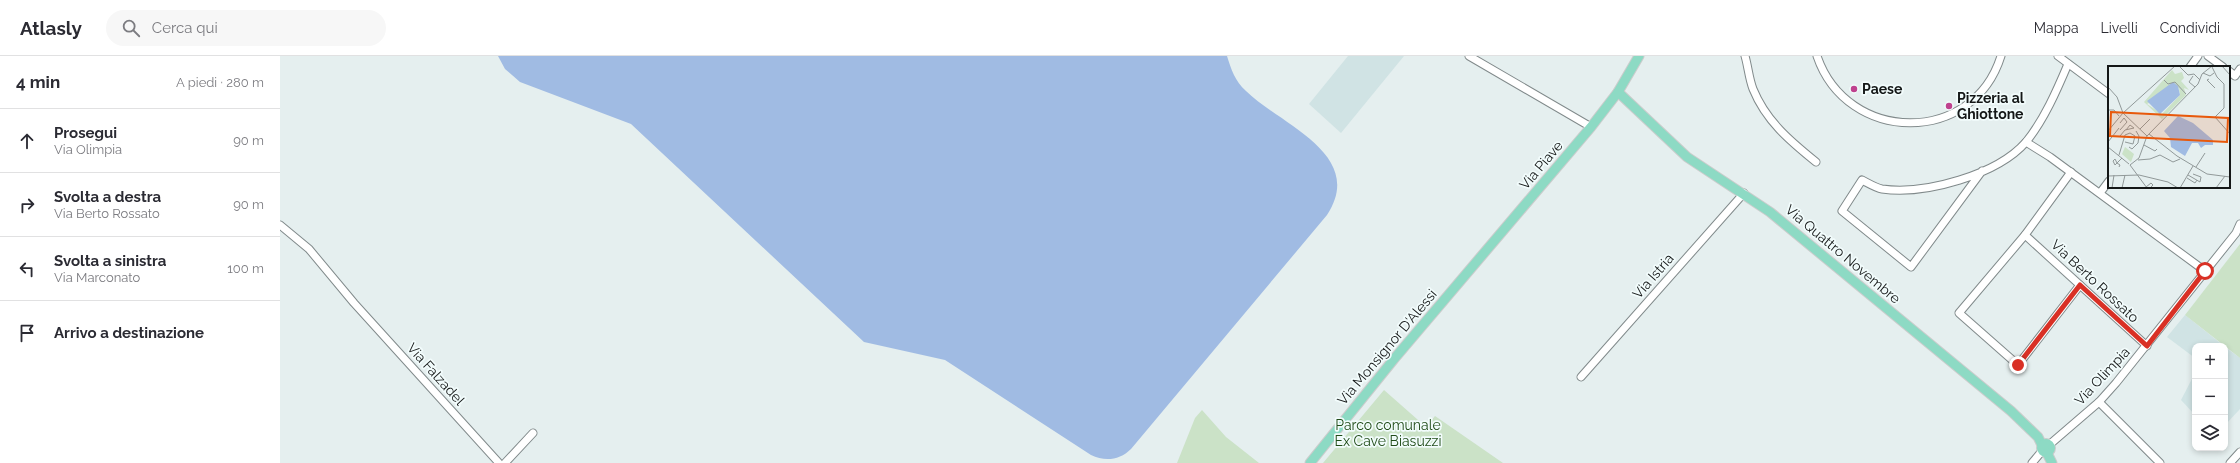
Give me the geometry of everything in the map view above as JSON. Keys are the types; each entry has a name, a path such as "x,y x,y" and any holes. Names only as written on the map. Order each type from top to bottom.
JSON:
{"main road":[{"name":"Via Piave","path":"1456,286 1591,127 1618,92 1639,56"},
{"name":"Via Quattro Novembre","path":"1618,92 1687,157 1744,192 1770,212 2011,411 2038,437 2052,463"},
{"name":"Via Monsignor D'Alessi","path":"1310,463 1456,286"}],"street":[{"path":"1469,56 1591,127"},
{"path":"1746,56 1753,88 1771,121 1787,138 1816,162"},
{"path":"1817,56 1828,81 1853,106 1884,120 1907,123 1936,120 1967,104 1980,93 1991,79 2001,56"},
{"path":"2058,56 2108,93"},
{"path":"2191,66 2198,56"},
{"path":"2208,56 2222,66"},
{"path":"1982,171 1912,267 1842,211 1862,180 1881,189 1911,190 1943,185 1995,166 2026,142 2045,110 2068,64"},
{"path":"2230,72 2235,76 2240,69"},
{"path":"2026,142 2071,172 2205,271"},
{"path":"2071,172 2025,235 1959,313 2018,365 2080,285"},
{"path":"2100,193 2108,182"},
{"name":"Via Istria","path":"1581,377 1744,192"},
{"name":"Via Olimpia","path":"2032,463 2045,448 2099,402 2147,346 2205,271 2236,234 2240,224"},
{"name":"Via Falzadel","path":"280,225 309,249 354,303 499,463"},
{"name":"Via Berto Rossato","path":"2025,235 2147,346"},
{"path":"2099,402 2160,463"},
{"path":"505,463 533,433"},
{"path":"2230,463 2240,452"}],"shaded area":[{"path":"1348,56 1404,56 1341,133 1309,104"},
{"path":"2185,315 2220,343 2192,343 2192,356 2167,337"},
{"path":"2228,349 2240,358 2240,409 2228,422"},
{"path":"2192,379 2192,412 2181,400"}],"green space":[{"path":"2240,244 2240,358 2228,349 2228,343 2221,343 2185,315"},
{"name":"Parco comunale Ex Cave Biasuzzi","path":"1384,390 1426,427 1435,416 1503,463 1323,463"},
{"path":"1202,410 1226,437 1259,463 1177,463 1195,418"}],"water":[{"path":"498,56 1227,56 1234,75 1242,87 1314,142 1328,158 1336,175 1336,194 1327,215 1131,449 1127,453 1117,458 1102,459 1091,455 945,360 864,342 631,124 520,82 505,69"}],"place":[{"name":"Paese","path":"1854,89"},
{"name":"Pizzeria al Ghiottone","path":"1949,106"}],"route":[{"path":"2018,365 2080,285 2147,346 2205,271"}]}
